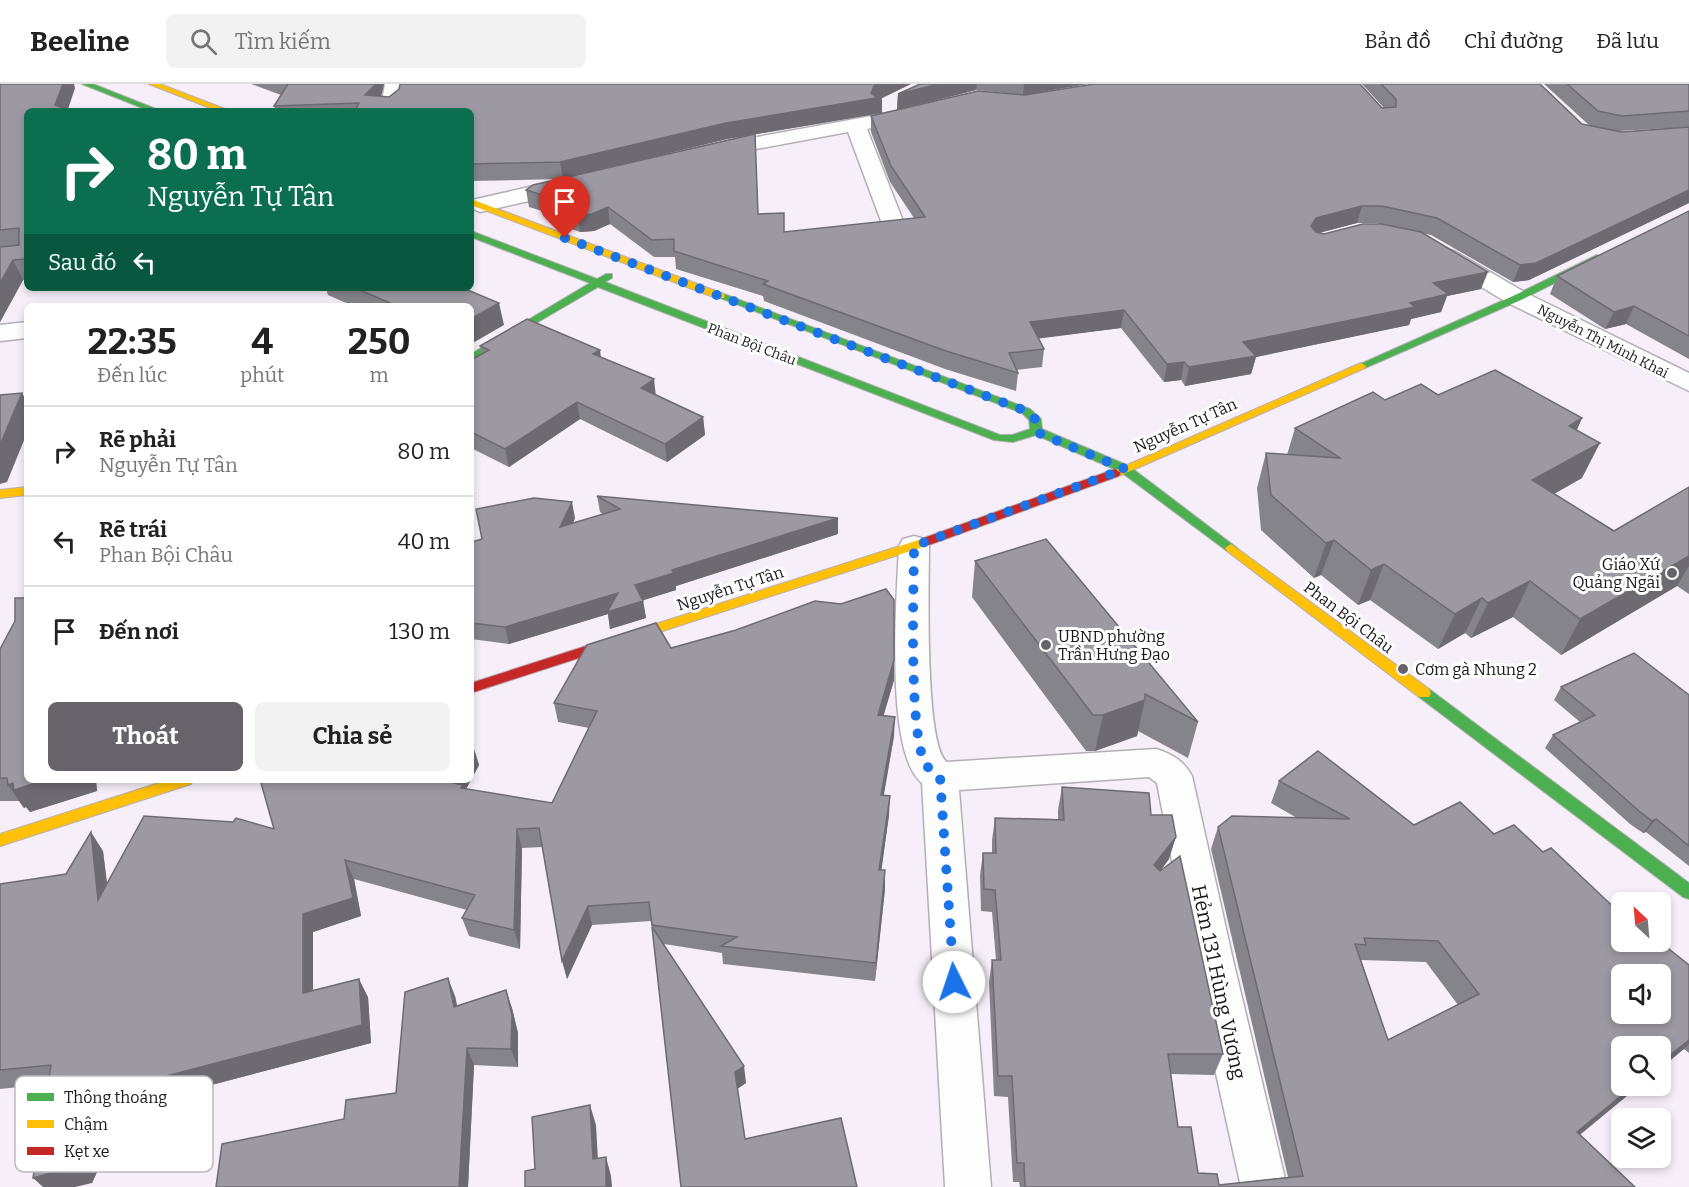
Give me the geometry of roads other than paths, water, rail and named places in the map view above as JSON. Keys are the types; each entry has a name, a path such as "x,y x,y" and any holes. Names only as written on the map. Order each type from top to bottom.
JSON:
{"street":[{"path":"86,84 149,108"},
{"path":"153,84 218,108"},
{"path":"385,108 391,103 395,84"},
{"path":"865,125 879,110 906,96"},
{"path":"696,156 775,138 865,125 934,109"},
{"path":"865,125 892,221"},
{"path":"476,203 590,181"},
{"name":"Phan Bội Châu","path":"476,203 628,263 1026,411 1035,419 1036,432"},
{"name":"Phan Bội Châu","path":"474,235 597,285 998,438 1013,439 1036,432 1125,469 1689,892"},
{"name":"Nguyễn Thị Minh Khai","path":"1423,242 1517,298 1689,383"},
{"name":"Nguyễn Tự Tân","path":"474,687 914,546 1125,469 1517,298 1614,249"},
{"path":"474,356 597,285 628,263"},
{"path":"0,333 24,330"},
{"path":"0,494 24,491"},
{"path":"914,546 914,669 919,736 926,765 940,777 968,1187"},
{"name":"Hẻm 131 Hùng Vương","path":"940,777 1156,763 1174,776 1212,960 1264,1187"},
{"path":"0,840 177,783"}],"place":[{"name":"Giáo Xứ Quảng Ngãi","path":"1672,573"},
{"name":"UBND phường Trần Hưng Đạo","path":"1046,645"},
{"name":"Cơm gà Nhung 2","path":"1403,669"}]}
